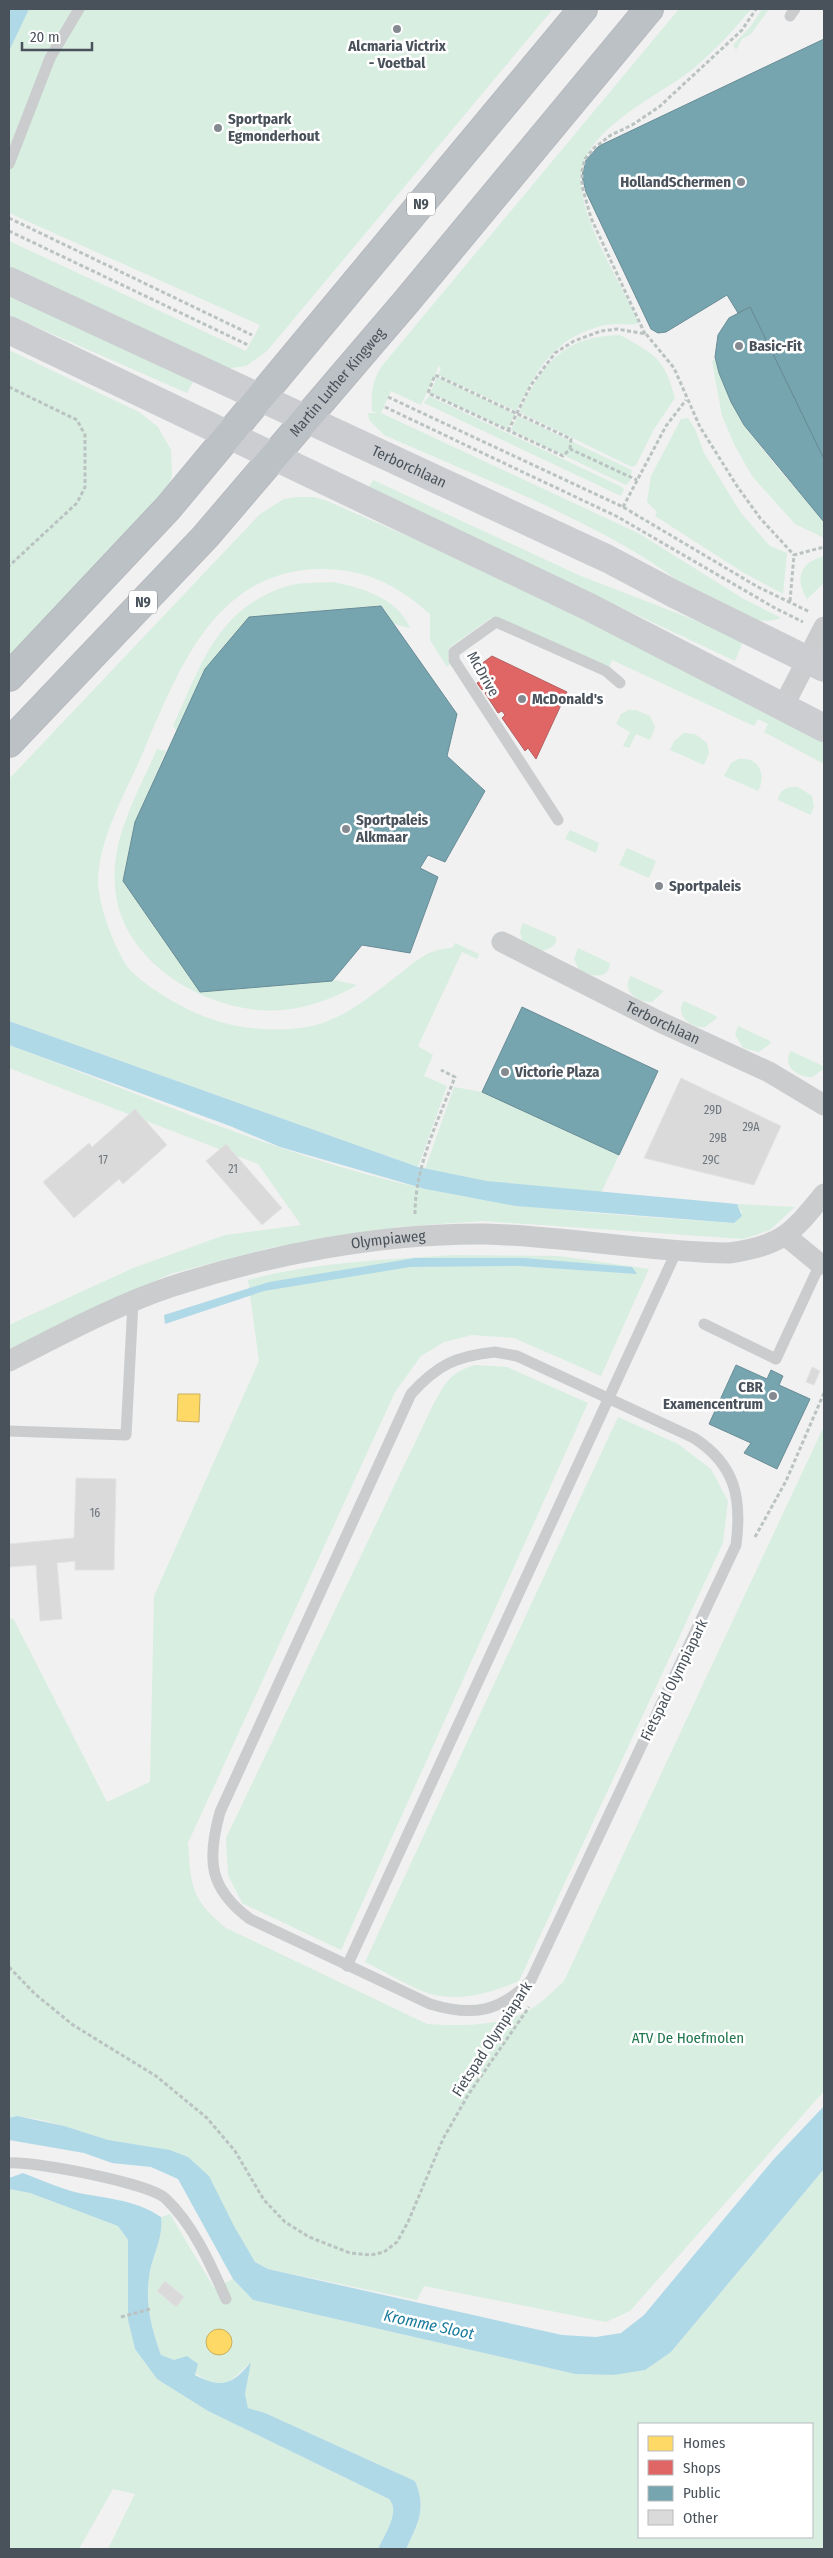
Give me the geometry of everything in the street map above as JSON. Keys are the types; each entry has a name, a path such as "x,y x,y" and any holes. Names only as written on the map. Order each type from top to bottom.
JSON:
{"highway":[{"name":"N9","path":"9,677 168,508 584,9"},
{"name":"Martin Luther Kingweg","path":"9,744 205,537 306,420 649,9"}],"main road":[{"name":"Terborchlaan","path":"9,282 608,558 674,594 816,664"},
{"path":"9,330 589,607 784,705 824,728"}],"street":[{"path":"784,705 816,664 823,629"},
{"name":"Terborchlaan","path":"502,942 660,1022 769,1072 824,1105"},
{"name":"Olympiaweg","path":"9,1361 133,1302 209,1275 277,1258 416,1237 483,1234 729,1253 769,1245 786,1236 824,1194"},
{"path":"786,1236 822,1264"}],"lane":[{"path":"9,164 50,58 79,9"},
{"name":"McDrive","path":"558,820 454,660 454,652 496,622 606,671 620,683"},
{"path":"347,1966 677,1250"},
{"path":"704,1324 776,1359 822,1264"},
{"path":"9,1432 126,1436 133,1302"},
{"path":"495,1352 517,1356 694,1438 712,1449 725,1465 735,1486 740,1518 736,1545 531,1980 517,1995 500,2005 479,2010 454,2012 430,2004 347,1966 250,1919 232,1906 218,1884 211,1857 220,1812 411,1394 427,1376 447,1363 468,1355 495,1352"},
{"path":"9,2163 36,2164 60,2168 131,2185 163,2197 182,2217 226,2299"}],"path":[{"path":"388,397 623,507 758,587 790,601 794,555 760,518 737,486 686,400 674,368 646,334 590,218 582,186 582,171 585,159 594,148 611,135 632,125 659,107 742,30 756,9"},
{"path":"9,218 252,335"},
{"path":"9,231 248,345"},
{"path":"508,431 531,385 548,360 574,341 601,331 617,329 646,334"},
{"path":"435,375 517,413 571,439 570,449 563,456 428,393 435,375"},
{"path":"9,387 77,420 85,435 85,487 77,503 9,566"},
{"path":"623,507 666,426 686,400"},
{"path":"385,407 616,516 775,608 823,629"},
{"path":"570,449 637,480"},
{"path":"794,555 824,547"},
{"path":"415,1195 424,1158 455,1077 441,1070"},
{"path":"752,1543 786,1481 824,1393"},
{"name":"Fietspad Olympiapark","path":"9,1967 35,1994 73,2025 156,2076 207,2118 235,2151 264,2200 285,2222 309,2237 325,2244 350,2253 371,2255 384,2252 397,2242 408,2222 443,2139 468,2095 533,2001"},
{"path":"121,2317 150,2309"}],"green space":[{"name":"Sportpark Egmonderhout","path":"9,9 553,9 267,351 246,366 224,369 9,273 9,241 246,351 260,325 9,213"},
{"path":"679,9 751,9 724,40 693,69 640,104 604,133 590,150 582,168 581,187 590,221 605,256 639,323 605,325 587,330 560,346 540,368 516,411 438,375 441,368 439,366 421,405 391,391 381,413 640,534 742,598 781,618 765,621 748,619 714,604 623,545 556,510 384,435 369,420 368,413 377,413 372,411 372,394 374,383 381,367"},
{"path":"762,9 769,9 751,34 742,39 736,50 733,45 751,26"},
{"path":"9,293 195,378 187,393 9,315"},
{"path":"620,335 657,359 667,374 675,398 654,429 636,465 632,467 519,412 537,380 557,356 569,347 583,341"},
{"path":"9,350 139,412 158,427 171,450 172,476 169,484 150,508 9,657"},
{"path":"715,360 733,405 746,426 776,466 824,522 824,538 795,524 752,476 735,446 722,416 712,361"},
{"path":"437,377 515,414 508,429 430,393"},
{"path":"429,396 622,487 624,489 621,496 424,403"},
{"path":"518,416 632,470 630,481 626,485 511,430"},
{"path":"688,418 695,429 704,453 741,513 770,546 787,553 783,594 744,573 655,516 657,512 647,502 651,476 681,419"},
{"path":"373,480 581,576 744,639 735,661 368,489"},
{"path":"314,497 327,501 428,545 824,736 824,764 764,732 768,724 758,719 754,726 612,660 609,667 497,617 491,618 449,648 448,659 450,664 447,667 430,640 430,614 392,586 350,571 318,569 282,574 252,587 227,606 206,630 187,657 171,688 115,813 104,846 98,880 104,915 114,942 126,965 154,990 195,1013 224,1023 260,1029 308,1027 338,1016 363,1002 420,958 435,951 452,948 455,943 479,954 477,959 462,952 418,1046 433,1055 424,1076 447,1086 418,1167 9,1021 9,779 260,514 284,499"},
{"path":"824,556 824,583 807,599 801,585 804,567"},
{"path":"332,582 355,587 378,596 397,609 405,618 410,628 394,624 381,606 249,617 177,731 173,726 203,661 227,625 243,609 263,596 287,586"},
{"path":"629,710 636,710 650,716 655,727 650,740 636,734 629,748 623,746 630,732 616,724 621,714"},
{"path":"684,733 695,734 707,743 709,753 704,765 670,750 674,741"},
{"path":"157,749 166,751 136,820 200,992 334,980 357,985 333,997 306,1006 278,1010 251,1009 204,996 161,970 143,953 129,933 119,910 115,886 115,868 117,850 127,816"},
{"path":"738,759 751,760 759,768 762,779 758,791 724,776 731,763"},
{"path":"798,787 812,796 814,806 811,815 778,800 780,794 785,789"},
{"path":"570,830 599,843 596,853 565,839"},
{"path":"627,848 656,861 649,878 619,865"},
{"path":"523,923 556,937 554,945 541,951 522,941 520,931"},
{"path":"578,948 610,963 606,973 603,975 593,975 579,970 574,959"},
{"path":"631,976 663,992 652,1002 636,998 629,991 628,981"},
{"path":"684,1001 717,1018 705,1027 694,1026 686,1020 681,1011"},
{"path":"738,1026 771,1043 759,1052 743,1048 735,1035"},
{"path":"9,1045 267,1143 320,1161 426,1189 541,1208 734,1223 742,1213 737,1204 795,1207 770,1230 744,1239 482,1221 399,1227 269,1248 170,1274 9,1349 9,1325 133,1268 225,1235 301,1225 258,1164 9,1068"},
{"path":"791,1051 824,1068 813,1077 797,1073 788,1062 788,1056"},
{"path":"454,1087 482,1092 619,1155 601,1193 487,1181 425,1169"},
{"name":"ATV De Hoefmolen","path":"452,1255 559,1256 649,1269 601,1376 514,1338 472,1335 444,1342 421,1356 395,1392 188,1843 190,1871 199,1900 214,1918 226,1928 427,2024 468,2025 496,2022 522,2014 538,2004 564,1981 824,1426 824,2091 630,2311 606,2322 424,2286 417,2300 268,2269 255,2262 188,2157 159,2149 97,2138 33,2118 9,2118 9,1620 13,1618 107,1802 150,1782 154,1596 259,1361 248,1280 324,1265"},
{"path":"475,1365 507,1367 588,1403 341,1950 242,1903 228,1875 226,1838 432,1407 448,1380 466,1368"},
{"path":"618,1417 678,1444 711,1469 728,1501 723,1543 519,1981 489,1992 467,1996 446,1997 428,1993 365,1962"},
{"path":"824,2169 824,2549 406,2549 420,2516 419,2491 415,2481 265,2413 248,2408 245,2394 250,2363 228,2383 211,2383 174,2360 161,2355 152,2327 148,2288 150,2270 159,2240 161,2217 170,2214 214,2288 233,2279 253,2300 575,2374 613,2375 671,2352"},
{"path":"9,2189 30,2193 118,2226 128,2240 128,2320 135,2349 157,2379 208,2411 389,2499 393,2510 392,2517 378,2549 108,2549 135,2494 113,2489 79,2549 9,2549"}],"water":[{"path":"9,9 29,9 9,51"},
{"path":"9,1021 418,1167 487,1181 737,1204 742,1216 734,1223 516,1206 425,1189 280,1147 230,1126 9,1045"},
{"path":"415,1258 524,1258 632,1267 637,1274 519,1266 410,1267 264,1291 165,1324 164,1315 269,1282"},
{"name":"Kromme Sloot","path":"824,2106 824,2169 671,2352 645,2370 613,2375 575,2374 253,2300 233,2279 178,2179 151,2167 112,2163 84,2153 9,2140 9,2118 17,2116 64,2126 108,2140 170,2150 188,2157 209,2176 234,2226 255,2262 268,2269 562,2335 596,2337 621,2333 644,2315 773,2160"},
{"path":"23,2173 71,2191 140,2206 161,2217 161,2232 150,2270 148,2298 152,2327 161,2355 174,2360 187,2356 198,2364 195,2375 220,2383 232,2380 238,2376 251,2362 245,2394 248,2408 265,2413 415,2481 419,2491 420,2516 406,2549 378,2549 392,2517 392,2504 389,2499 208,2411 157,2379 135,2349 128,2320 128,2240 118,2226 30,2193 9,2189 9,2178"}],"building: Homes":[{"path":"178,1394 200,1394 199,1422 177,1421"},
{"path":"219,2329 228,2333 232,2342 228,2351 219,2355 210,2351 206,2342 210,2333"}],"building: Shops":[{"path":"492,656 567,692 536,759 528,748 525,751 502,718 505,715 502,711 498,713 485,693 488,691 486,687 482,690 477,683 481,680 473,670"}],"building: Public":[{"path":"824,39 824,459 750,307 738,313 727,295 666,332 658,333 651,329 586,192 582,176 586,160 599,146"},
{"path":"750,307 824,459 824,522 744,425 731,402 719,373 715,357 718,335 729,318"},
{"path":"381,606 457,714 447,756 485,791 445,862 428,855 420,868 438,877 410,953 362,945 332,981 200,992 123,881 135,822 205,669 249,617"},
{"path":"522,1007 658,1071 619,1155 482,1092"},
{"path":"736,1365 767,1379 771,1370 783,1376 779,1385 810,1399 777,1469 744,1453 751,1443 709,1424"}],"building: Other":[{"path":"681,1078 781,1126 754,1185 644,1158"},
{"path":"135,1109 167,1145 123,1184 119,1179 74,1218 43,1182 89,1143 92,1147"},
{"path":"226,1144 282,1208 262,1225 206,1161"},
{"path":"812,1367 820,1371 814,1385 806,1382"},
{"path":"76,1478 116,1479 114,1570 75,1570 75,1561 57,1563 62,1619 40,1621 36,1565 9,1567 9,1544 74,1538"},
{"path":"165,2281 184,2297 176,2307 157,2291"}],"place":[{"name":"Alcmaria Victrix - Voetbal","path":"397,29"},
{"name":"Sportpark Egmonderhout","path":"218,128"},
{"name":"HollandSchermen","path":"741,182"},
{"name":"Basic-Fit","path":"739,346"},
{"name":"McDonald's","path":"522,699"},
{"name":"Sportpaleis Alkmaar","path":"346,829"},
{"name":"Sportpaleis","path":"659,886"},
{"name":"Victorie Plaza","path":"505,1072"},
{"name":"CBR Examencentrum","path":"773,1396"}]}
